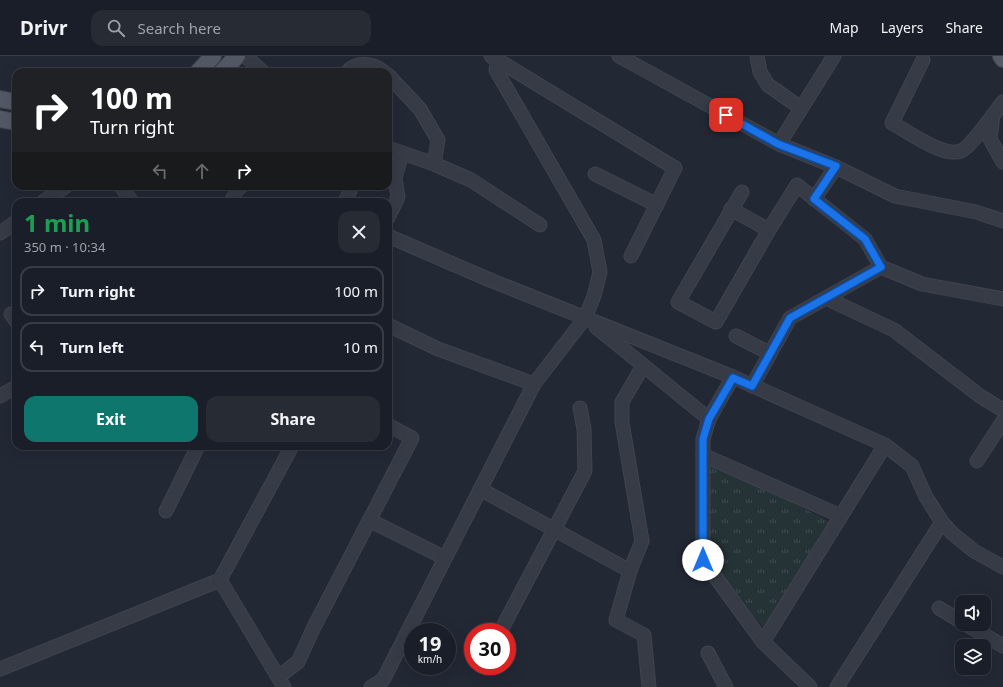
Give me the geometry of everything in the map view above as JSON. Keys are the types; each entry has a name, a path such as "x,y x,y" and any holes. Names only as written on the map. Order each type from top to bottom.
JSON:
{"main road":[{"path":"202,68 213,56"},
{"path":"226,68 236,56"},
{"path":"0,99 12,101"},
{"path":"0,119 12,121"}],"street":[{"path":"245,56 258,68"},
{"path":"620,56 778,144 836,166 895,196 976,212 1003,221"},
{"path":"757,56 760,72 768,85 801,108"},
{"path":"778,144 834,56"},
{"path":"494,59 675,168 631,256"},
{"path":"371,687 382,680 534,384 585,318 594,296 600,272 594,240 496,70 494,59"},
{"path":"923,60 892,123 940,149 950,153 962,151 969,145 1003,102"},
{"path":"350,68 361,64 378,68"},
{"path":"392,78 420,109 438,140 434,164"},
{"path":"993,115 990,139 1003,162"},
{"path":"392,149 434,164 471,180 540,225"},
{"path":"392,210 398,198 395,178 402,153"},
{"path":"814,199 836,166"},
{"path":"595,174 657,205"},
{"path":"742,192 678,302 716,322 769,230 797,185 865,239 881,267 922,284 1003,299"},
{"path":"49,198 60,190"},
{"path":"731,209 769,230"},
{"path":"0,233 12,225"},
{"path":"392,238 490,280 733,378 885,445 912,466 926,497 942,522 974,551 1003,567"},
{"path":"752,386 769,353 790,318 881,267"},
{"path":"826,298 894,330 980,396 1003,410"},
{"path":"585,318 709,419"},
{"path":"392,327 438,348 534,384"},
{"path":"736,336 769,353"},
{"path":"643,366 622,402 622,422 642,541 630,571 616,620 644,635 649,687"},
{"path":"733,378 709,419 703,439 703,560 763,642 810,687"},
{"path":"0,396 12,390"},
{"path":"505,623 585,471 584,429 580,408"},
{"path":"977,461 1003,421"},
{"path":"220,580 281,682 298,662 314,627 412,438 392,427"},
{"path":"763,642 885,445"},
{"path":"166,511 196,450"},
{"path":"0,669 220,580 290,450"},
{"path":"703,455 841,516"},
{"path":"480,489 554,528 630,571"},
{"path":"369,520 445,558"},
{"path":"837,687 942,522"},
{"path":"939,608 955,618"},
{"path":"977,631 1003,646"},
{"path":"708,654 726,687"}],"green space":[{"path":"703,455 835,525 769,633 703,560"}],"route":[{"path":"703,560 703,439 709,419 733,378 752,386 774,344 790,318 881,267 865,239 814,199 836,166 778,144 726,115"}]}
